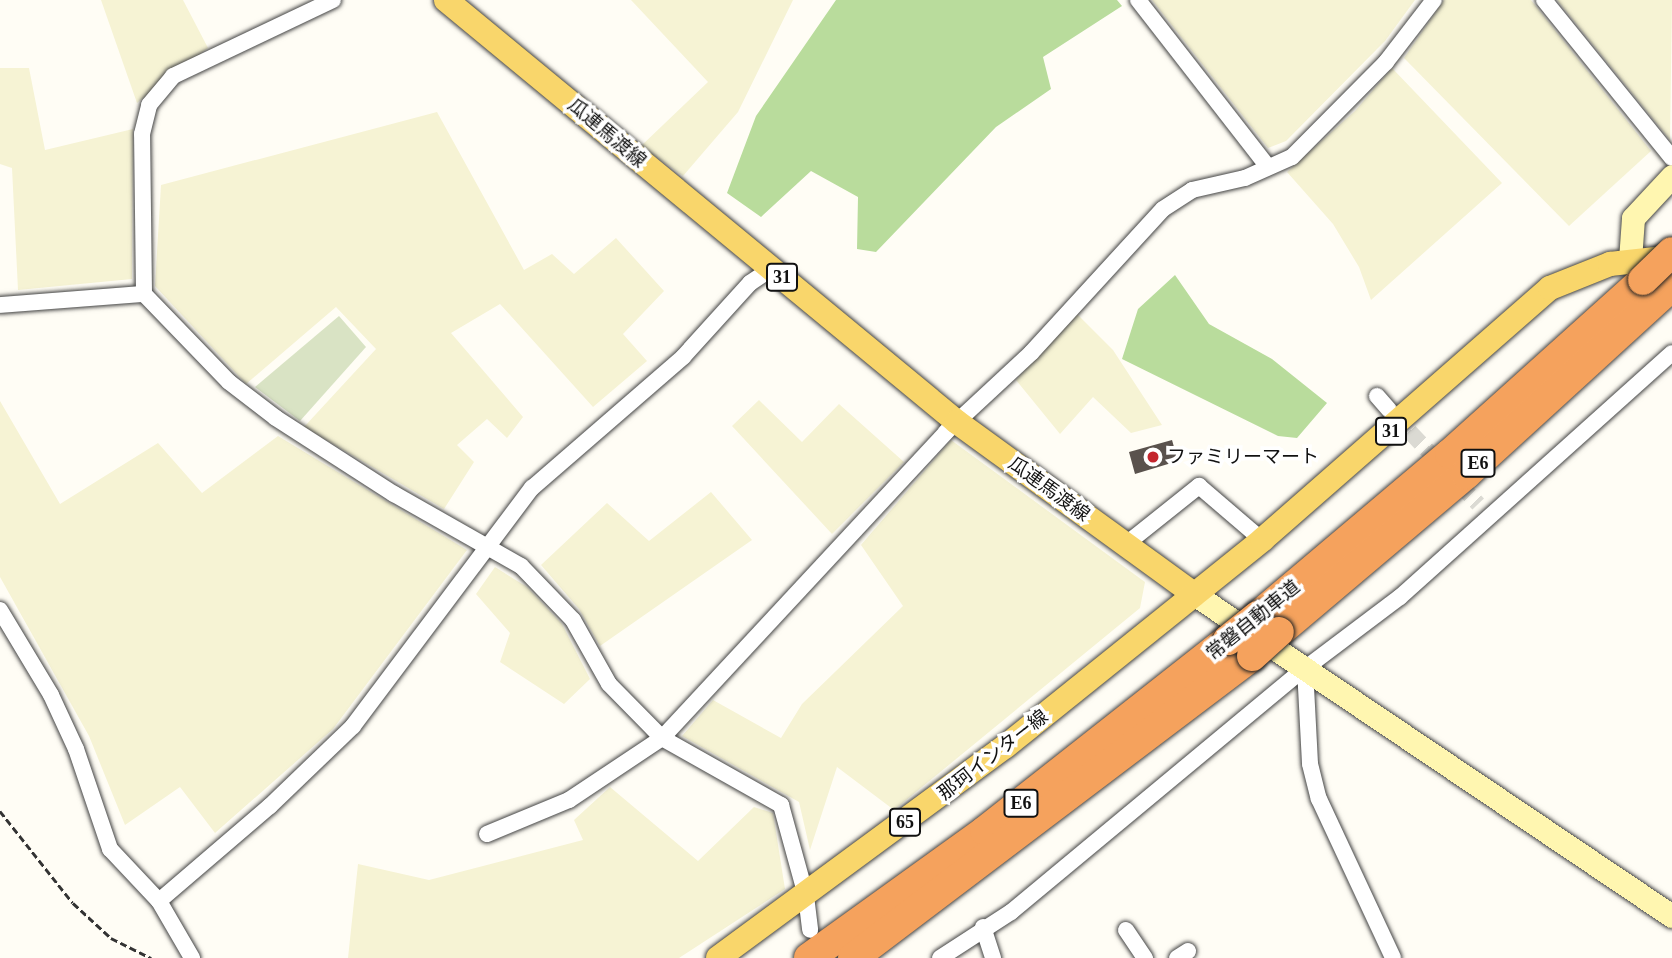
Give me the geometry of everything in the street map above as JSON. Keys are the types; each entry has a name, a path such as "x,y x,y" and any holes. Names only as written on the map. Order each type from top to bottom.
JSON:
{"highway":[{"name":"常磐自動車道","path":"853,958 1268,624 1466,474 1672,252"},
{"name":"常磐自動車道","path":"810,944 985,831 1240,648"}],"main road":[{"name":"瓜連馬渡線","path":"455,3 957,422 1194,594"},
{"name":"31","path":"1194,594 1262,540 1550,288 1585,271 1648,275 1672,257"},
{"name":"那珂インター線","path":"718,958 806,896 1006,746 1194,594"}],"street":[{"path":"333,0 173,76 149,105 142,134 144,294 229,382 276,418 485,548 521,566 552,593 573,620 609,684 662,738 781,805 806,896 810,944"},
{"path":"1138,0 1267,166"},
{"path":"487,834 569,800 662,738 957,422 1031,353 1163,209 1192,190 1245,178 1292,157 1386,62 1434,0"},
{"path":"1544,0 1672,158"},
{"path":"1648,275 1633,218 1672,176"},
{"path":"159,901 270,806 353,726 532,488 683,357 750,283 771,269"},
{"path":"0,305 144,294"},
{"path":"940,958 983,927 1011,912 1305,668 1399,597 1672,353"},
{"path":"1377,396 1389,410"},
{"path":"1125,545 1199,486 1262,540"},
{"path":"1478,504 1490,517"},
{"path":"1194,594 1672,916"},
{"path":"0,610 61,716 110,849 159,901 192,958"},
{"path":"1305,668 1310,764 1319,799 1393,958"},
{"path":"983,927 992,958"},
{"path":"1126,930 1145,958"}],"path":[{"path":"0,811 73,903 111,938 151,958"}],"shaded area":[{"path":"101,0 183,0 208,48 137,103"},
{"path":"631,0 793,0 738,112 683,176 641,146 708,82"},
{"path":"1152,0 1415,0 1385,41 1286,141 1268,148"},
{"path":"1444,0 1531,0 1651,151 1569,226 1404,58"},
{"path":"1557,0 1672,0 1670,140"},
{"path":"0,68 29,68 45,150 133,129 132,279 18,290 12,168 0,164"},
{"path":"1392,68 1502,183 1371,300 1359,267 1333,224 1287,172 1355,111"},
{"path":"437,112 524,270 552,254 574,274 616,238 664,291 623,334 647,361 593,407 500,304 451,333 523,417 507,438 487,419 457,445 474,462 444,509 304,427 376,349 336,307 246,384 155,286 161,185"},
{"path":"1075,312 1113,350 1162,425 1131,433 1093,397 1060,434 1016,380"},
{"path":"759,400 802,442 839,404 904,462 832,534 732,426"},
{"path":"0,401 60,504 158,443 202,493 278,436 467,550 333,729 215,833 180,787 125,825 89,736 0,577"},
{"path":"951,440 1145,582 1140,608 894,810 837,767 810,850 799,802 682,736 713,700 781,738 802,704 903,606 861,545"},
{"path":"711,492 752,540 600,646 579,609 541,565 607,503 649,541"},
{"path":"495,567 527,587 562,624 590,679 564,704 500,662 510,633 476,594"},
{"path":"610,787 698,861 754,807 773,813 785,889 679,958 348,958 358,864 429,880 583,840 574,820"}],"green space":[{"path":"836,0 1117,0 1122,6 1043,57 1051,89 996,127 876,252 857,249 858,197 811,171 761,217 727,193 756,116"},
{"path":"1175,275 1209,324 1272,359 1327,403 1297,438 1278,436 1122,359 1138,309"},
{"path":"339,316 366,347 300,421 255,387"}],"building":[{"name":"ファミリーマート","path":"1172,440 1178,461 1135,474 1129,452"}],"tunnel":[{"path":"1393,414 1478,504"}],"place":[{"name":"ファミリーマート","path":"1153,457"}]}
